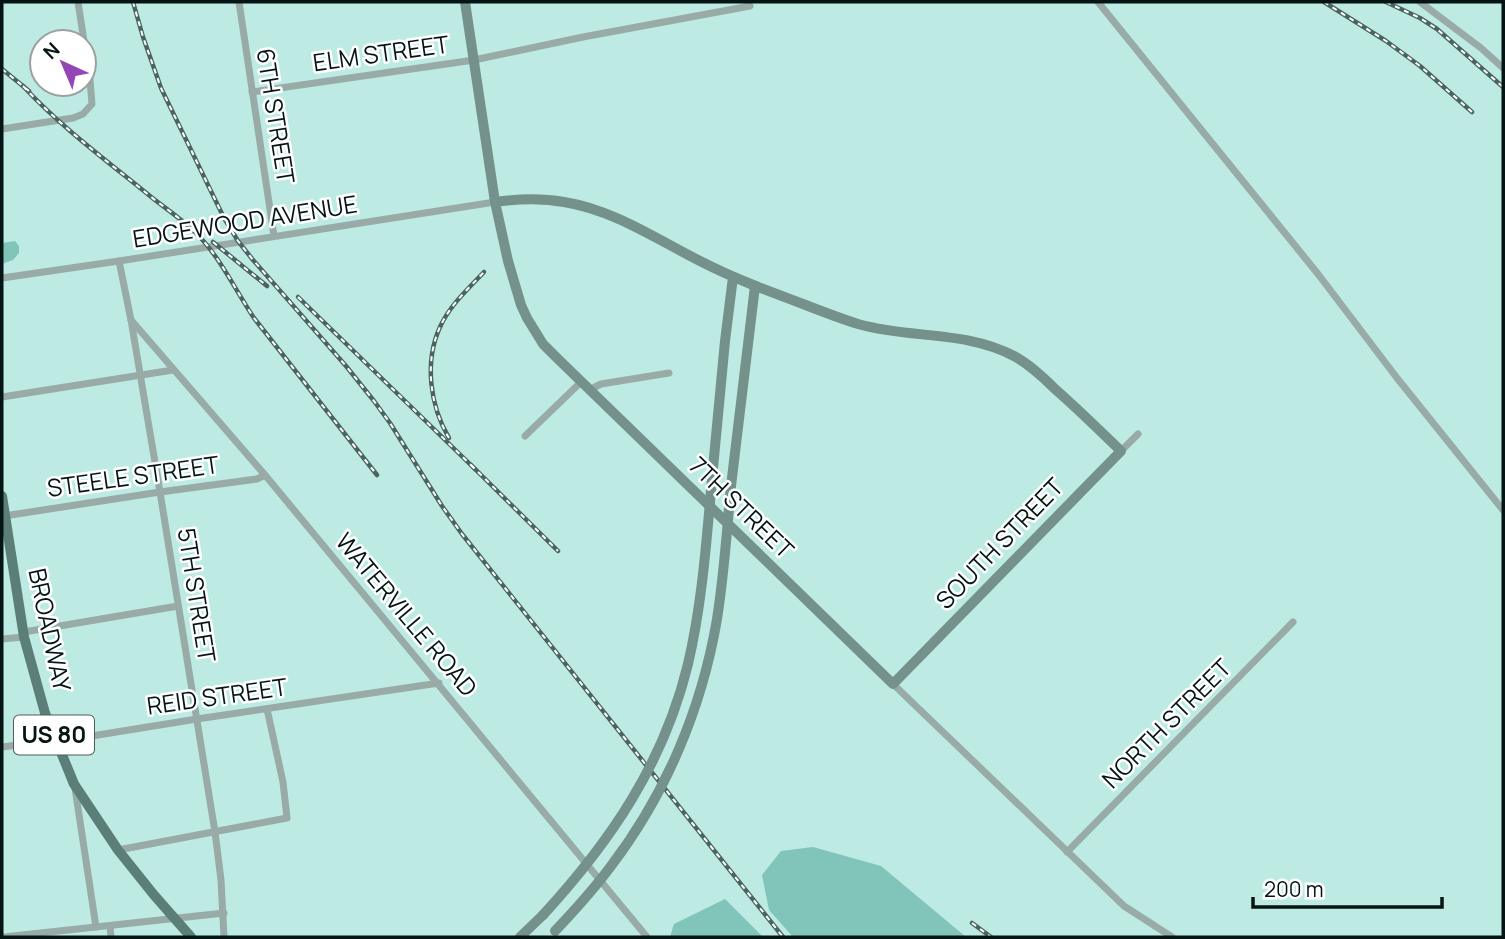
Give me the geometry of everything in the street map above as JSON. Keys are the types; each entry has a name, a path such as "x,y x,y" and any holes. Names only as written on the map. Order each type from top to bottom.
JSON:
{"main road":[{"name":"BROADWAY","path":"2,496 3,516 24,634 38,690 55,740 74,783 118,850 191,937"}],"street":[{"path":"2,129 73,118 83,114 92,104 78,2"},
{"name":"6TH STREET","path":"239,2 274,236"},
{"name":"7TH STREET","path":"465,2 495,202 513,281 527,318 543,344 1124,906 1172,937"},
{"path":"1098,2 1318,274 1396,378 1503,510"},
{"path":"1420,2 1503,68"},
{"name":"ELM STREET","path":"252,92 474,60 750,6"},
{"path":"495,202 552,200 602,212 733,277 862,325 969,340 994,347 1014,356 1044,378 1121,452"},
{"name":"EDGEWOOD AVENUE","path":"2,278 495,202"},
{"name":"5TH STREET","path":"119,261 141,375 215,832 224,937"},
{"path":"520,937 585,868 612,832 644,778 667,727 687,667 699,608 724,341 733,277"},
{"path":"552,934 594,887 631,838 654,801 685,735 704,678 720,594 755,286"},
{"name":"WATERVILLE ROAD","path":"131,320 439,683 647,937"},
{"path":"2,397 173,370"},
{"path":"589,390 601,384 669,373"},
{"path":"525,436 581,382"},
{"name":"SOUTH STREET","path":"893,684 1138,433"},
{"name":"STEELE STREET","path":"3,516 257,479 265,475"},
{"path":"2,639 178,606"},
{"name":"NORTH STREET","path":"1067,852 1293,622"},
{"name":"REID STREET","path":"2,747 67,740 439,683"},
{"path":"118,850 286,818 283,782 267,709"},
{"path":"74,783 96,927"},
{"path":"4,937 223,913"},
{"path":"110,926 111,937"}],"green space":[{"path":"15,241 19,246 19,253 13,260 2,264 2,243"},
{"path":"813,847 881,866 966,937 793,937 769,910 762,875 781,851"},
{"path":"725,899 763,937 670,937 674,924"}],"railway":[{"path":"133,2 161,88 224,218 238,241 374,401 462,534 783,937"},
{"path":"1324,2 1420,66 1472,112"},
{"path":"1386,2 1437,29 1503,87"},
{"path":"2,69 28,90"},
{"path":"23,86 69,130 200,237 222,266 254,318 377,475"},
{"path":"213,242 267,286"},
{"path":"449,438 437,412 431,384 432,355 444,319 484,272"},
{"path":"298,297 476,470"},
{"path":"471,465 558,551"},
{"path":"972,923 991,937"}]}
